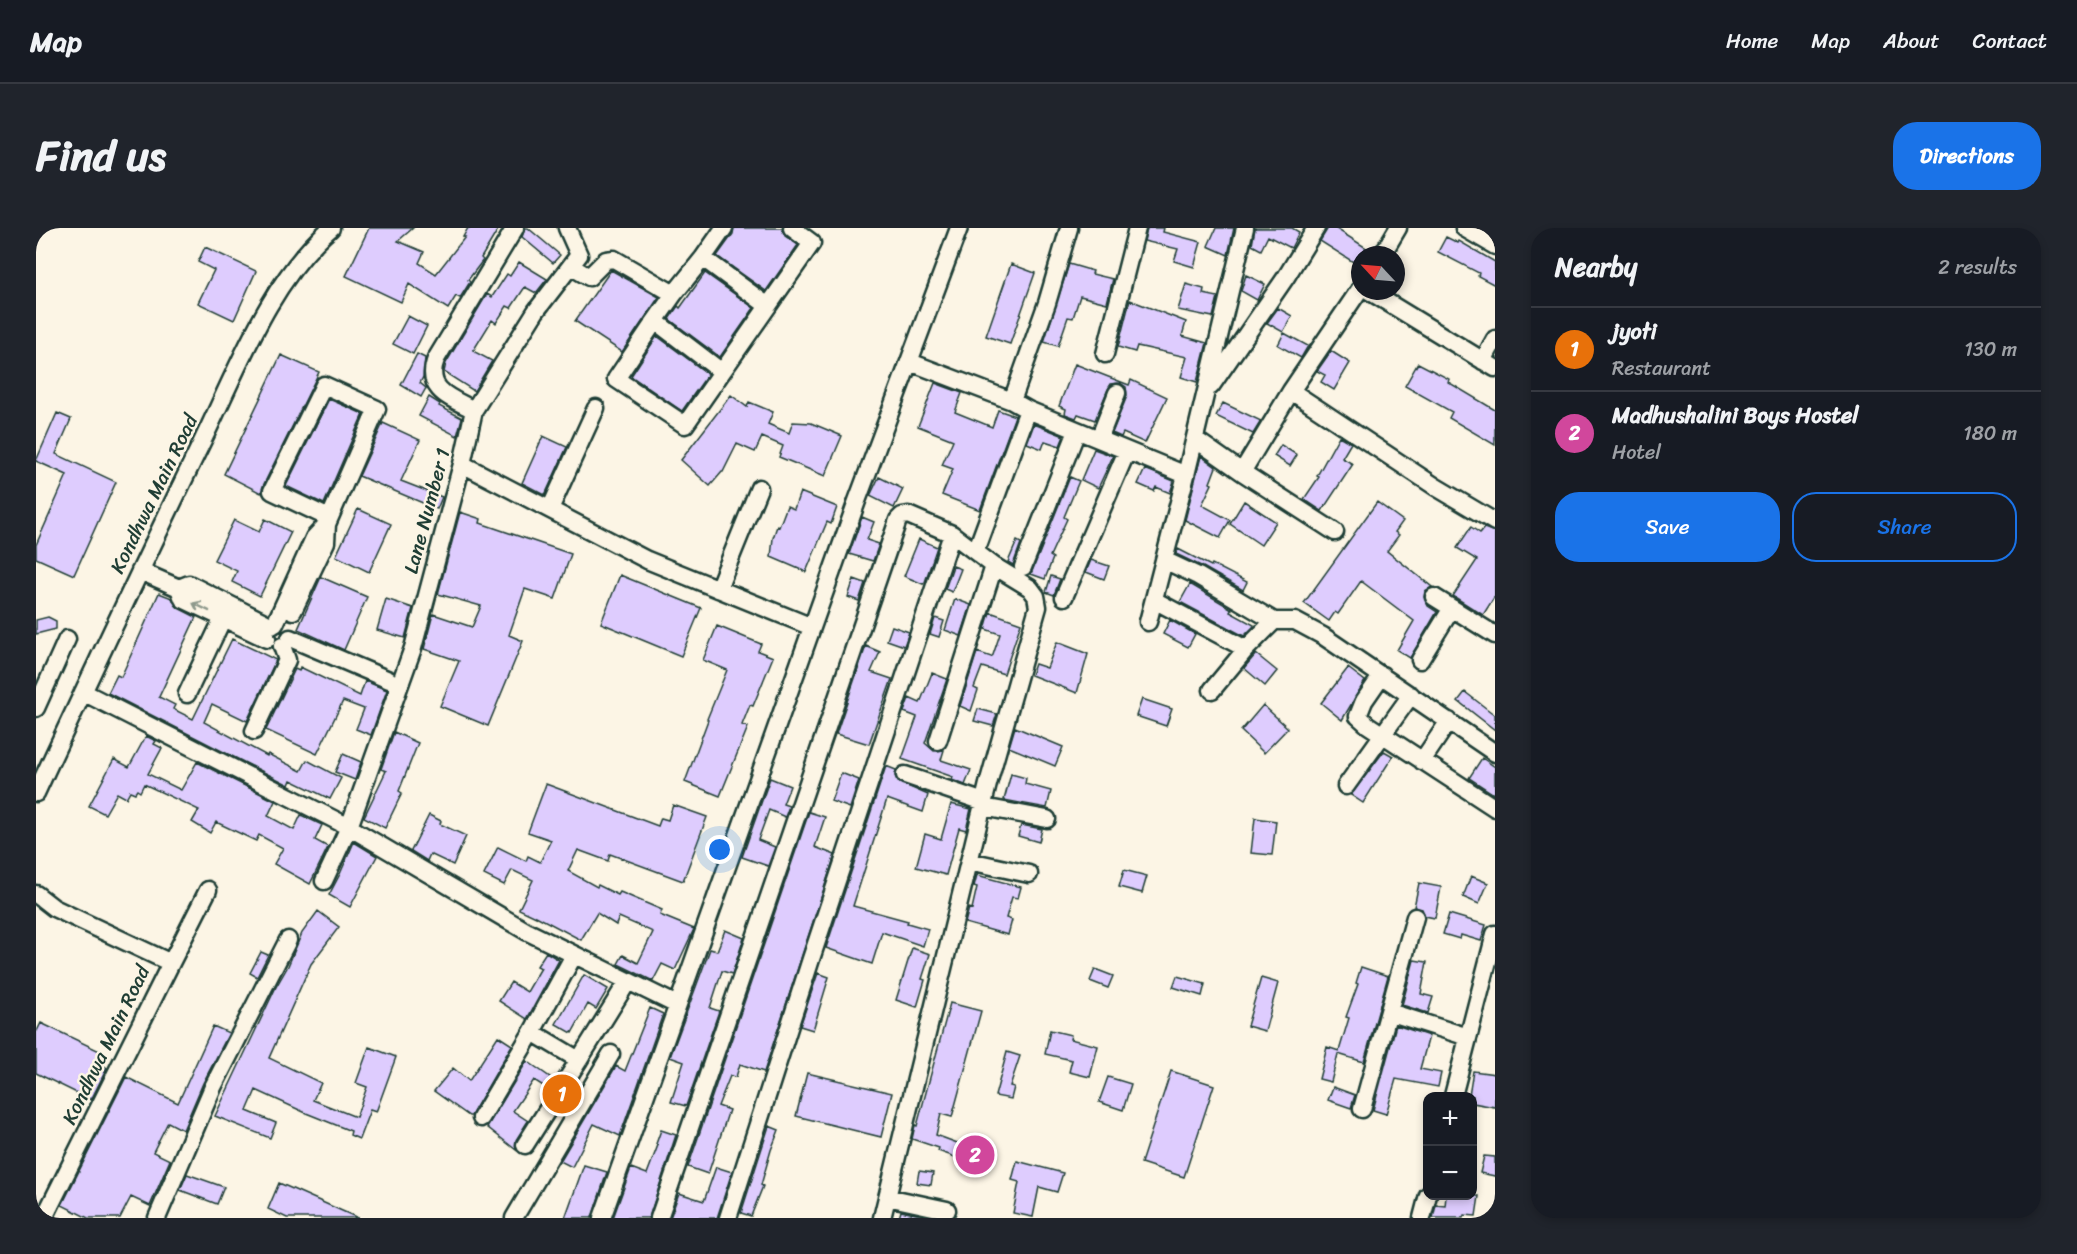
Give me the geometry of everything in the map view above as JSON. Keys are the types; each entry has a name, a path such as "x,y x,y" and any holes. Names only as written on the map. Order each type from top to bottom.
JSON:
{"street":[{"name":"Kondhwa Main Road","path":"36,793 266,311 287,276 331,228"},
{"path":"474,410 446,395 437,387 432,370 436,359 515,228"},
{"path":"567,228 579,255 572,267 589,277 606,260 614,259 674,294"},
{"path":"724,228 674,294 616,379 685,425 812,243 792,228"},
{"path":"602,1218 812,627 959,228"},
{"path":"1012,401 1047,303 1069,228"},
{"path":"1105,354 1137,228"},
{"path":"1148,622 1195,439 1245,228"},
{"path":"1205,394 1286,277 1316,228"},
{"path":"1387,246 1398,228"},
{"path":"1464,228 1495,246"},
{"path":"703,258 768,306"},
{"name":"Lane Number 1","path":"324,880 349,827 413,648 474,410 536,311 572,267"},
{"path":"1242,472 1291,391 1353,300"},
{"path":"1384,300 1489,365 1495,339"},
{"path":"655,321 722,372"},
{"path":"910,362 1012,401 1077,431 1186,475"},
{"path":"254,731 287,660 279,633 320,540 377,409 324,385 273,491 328,521"},
{"path":"1291,391 1436,487 1495,522"},
{"path":"1099,440 1117,393"},
{"path":"550,509 596,408"},
{"path":"979,543 1028,410"},
{"path":"1023,567 1077,431"},
{"path":"1195,439 1335,532"},
{"path":"1064,597 1127,451"},
{"path":"462,464 647,560 812,627"},
{"path":"718,589 759,488"},
{"path":"658,1218 898,520 902,516 908,516 952,534 994,566 1030,588 1036,596 1038,607 969,861 882,1218"},
{"path":"728,1218 952,534"},
{"path":"1164,560 1198,576 1274,621 1295,621 1323,636 1495,753"},
{"path":"938,741 994,566"},
{"path":"140,571 179,588 189,584 279,633 389,680"},
{"path":"179,588 183,599 223,618 279,633"},
{"path":"1434,597 1495,635"},
{"path":"1154,600 1246,649"},
{"path":"1420,660 1452,608"},
{"path":"187,694 223,618"},
{"path":"1212,690 1246,649 1274,621"},
{"path":"36,708 67,639"},
{"path":"1382,675 1364,702 1358,716 1495,808"},
{"path":"83,692 349,827 526,931 677,1005"},
{"path":"1346,786 1411,695"},
{"path":"1422,761 1449,721"},
{"path":"905,775 984,804 1047,819"},
{"path":"969,861 1029,874"},
{"path":"171,963 208,890"},
{"name":"Kondhwa Main Road","path":"36,894 54,908 171,963 44,1218"},
{"path":"1362,1109 1415,917"},
{"path":"1454,1092 1495,934"},
{"path":"157,1218 213,1088 288,940"},
{"path":"481,1118 574,955"},
{"path":"525,1145 628,981"},
{"path":"1389,1012 1468,1037"},
{"path":"532,1032 579,1060"},
{"path":"514,1218 611,1054"},
{"path":"887,1197 947,1210"},
{"path":"1422,1218 1427,1200"}],"building":[{"path":"369,228 413,228 398,241 424,252 419,263 436,274 465,237 463,237 468,228 499,228 460,298 456,296 448,309 409,284 401,302 346,276"},
{"path":"525,228 528,228 560,255 553,263 522,237"},
{"path":"734,228 782,228 785,236 798,245 766,291 717,256 733,234"},
{"path":"1147,228 1164,228 1163,232 1201,242 1194,267 1174,261 1178,249 1144,241"},
{"path":"1216,228 1234,228 1228,255 1208,246"},
{"path":"1255,228 1292,228 1299,232 1291,248 1268,236 1261,250 1252,245"},
{"path":"1328,228 1335,228 1363,246 1351,246 1351,261 1320,241"},
{"path":"1446,237 1458,243 1459,241 1495,262 1495,285 1478,276 1479,273 1438,252"},
{"path":"205,247 256,271 234,320 198,303 214,270 198,262"},
{"path":"519,262 547,279 536,293 525,287 511,308 507,306 496,323 492,320 473,351 492,361 474,391 444,372 446,363 487,294 492,297 507,274 510,276"},
{"path":"1011,264 1035,273 1010,344 986,336"},
{"path":"1069,264 1093,271 1092,274 1113,279 1107,303 1080,296 1073,318 1068,317 1058,346 1044,342"},
{"path":"611,270 659,297 622,352 575,321"},
{"path":"705,273 754,308 720,357 669,319 678,306 680,308"},
{"path":"1246,275 1265,284 1257,300 1241,291"},
{"path":"1186,284 1204,289 1203,294 1218,297 1213,317 1178,310"},
{"path":"1130,300 1186,322 1182,336 1207,343 1197,382 1181,377 1187,357 1137,346 1135,352 1118,347"},
{"path":"1278,308 1292,316 1283,332 1267,323"},
{"path":"408,316 427,326 413,354 393,344"},
{"path":"1284,333 1308,346 1301,358 1278,345"},
{"path":"657,336 708,374 682,411 631,376"},
{"path":"1331,351 1350,363 1334,390 1321,382 1325,375 1317,371"},
{"path":"417,354 425,358 420,383 426,388 421,397 401,385"},
{"path":"281,355 319,372 261,493 224,474"},
{"path":"1418,363 1449,379 1448,382 1495,410 1495,445 1449,418 1452,412 1405,386"},
{"path":"1075,364 1129,385 1131,380 1167,397 1145,443 1123,433 1121,437 1112,433 1127,396 1126,387 1120,383 1111,384 1095,420 1078,414 1076,418 1065,414 1066,409 1059,406"},
{"path":"935,383 962,393 955,412 992,427 998,410 1015,416 980,510 942,495 953,469 942,465 953,440 918,426"},
{"path":"731,395 747,407 749,402 773,412 768,424 789,433 793,422 811,423 842,436 825,476 779,457 783,446 762,437 755,452 737,444 723,472 710,486 681,460"},
{"path":"429,397 440,404 439,406 462,418 457,436 419,416"},
{"path":"329,399 363,414 324,504 286,486"},
{"path":"1223,403 1261,421 1253,434 1216,416"},
{"path":"57,413 71,419 56,454 116,482 74,575 36,558 36,545 67,475 36,461"},
{"path":"383,423 420,440 401,481 442,497 437,509 359,476"},
{"path":"1034,424 1064,436 1060,446 1045,441 1042,449 1027,443"},
{"path":"543,436 567,447 545,495 522,483"},
{"path":"1339,436 1351,443 1342,458 1353,464 1322,511 1304,499 1319,477 1317,476"},
{"path":"1281,445 1297,455 1290,466 1274,456"},
{"path":"1094,449 1113,456 1098,488 1081,480"},
{"path":"1201,456 1216,467 1210,483 1212,484 1202,505 1230,520 1220,538 1185,520"},
{"path":"1145,469 1174,481 1170,493 1156,487 1154,491 1138,484"},
{"path":"879,477 903,489 894,508 870,496"},
{"path":"1070,477 1079,481 1064,517 1067,519 1050,556 1053,558 1045,579 1031,574"},
{"path":"800,492 837,507 831,524 827,522 806,572 771,557 777,526 779,527 787,506 794,509"},
{"path":"1244,501 1276,522 1261,545 1230,524"},
{"path":"1377,502 1403,521 1395,532 1399,535 1387,551 1432,587 1425,591 1424,597 1428,606 1437,612 1410,658 1397,650 1414,621 1361,581 1338,614 1335,612 1329,621 1304,603"},
{"path":"358,509 391,524 369,572 336,556"},
{"path":"460,512 481,519 480,523 571,554 555,599 525,589 509,635 523,641 488,726 440,706 459,661 424,649 433,614 472,627 481,606 438,594"},
{"path":"862,517 874,522 867,540 879,544 873,561 849,554"},
{"path":"265,519 291,532 260,596 232,582 237,571 214,560 234,520 259,532"},
{"path":"1471,527 1480,533 1484,528 1495,532 1495,596 1483,615 1453,596 1477,560 1457,548"},
{"path":"919,539 937,547 923,584 904,576"},
{"path":"1017,541 1021,543 1013,565 1008,562"},
{"path":"1178,549 1247,582 1243,590 1176,554"},
{"path":"1091,560 1109,566 1104,579 1086,572"},
{"path":"953,566 961,569 952,592 945,589"},
{"path":"620,575 701,608 681,656 601,623"},
{"path":"1051,576 1060,579 1054,595 1046,592"},
{"path":"321,577 367,597 344,650 298,629"},
{"path":"854,579 865,583 859,601 848,597"},
{"path":"1190,584 1232,609 1230,612 1254,625 1253,627 1244,636 1180,602"},
{"path":"159,593 172,598 178,608 196,617 159,697 175,705 173,709 193,719 232,639 276,660 247,721 212,704 204,722 267,756 268,754 301,771 307,760 341,778 330,799 291,780 289,785 108,693 117,675 121,677"},
{"path":"386,599 413,608 405,638 377,630"},
{"path":"955,599 971,605 961,636 945,630"},
{"path":"990,612 1021,623 1004,674 982,667 974,688 978,690 971,711 960,706 977,652 991,657 1000,634 985,629"},
{"path":"48,617 56,621 56,629 36,634 36,620"},
{"path":"935,618 944,621 939,637 930,634"},
{"path":"1170,620 1195,634 1188,647 1163,634"},
{"path":"717,626 761,644 758,651 773,657 753,706 750,705 742,725 748,727 720,796 685,782 727,670 703,660"},
{"path":"892,626 909,632 904,646 887,640"},
{"path":"1057,642 1088,654 1077,693 1031,675 1035,664 1047,668"},
{"path":"866,646 880,652 871,672 892,679 869,744 836,734"},
{"path":"1256,654 1277,671 1265,686 1244,668"},
{"path":"300,667 360,696 365,681 387,690 371,735 356,729 364,709 343,701 317,754 266,730 295,669 299,671"},
{"path":"1348,668 1365,681 1342,720 1321,703"},
{"path":"932,673 947,679 925,743 934,751 944,750 941,760 971,770 965,785 952,780 953,777 902,759 917,717 904,712 909,698 920,703"},
{"path":"1465,692 1495,715 1495,730 1458,701"},
{"path":"1142,699 1172,709 1166,726 1136,716"},
{"path":"1263,705 1288,728 1264,753 1241,731"},
{"path":"978,709 997,714 993,726 974,721"},
{"path":"1015,727 1063,747 1055,766 1009,747"},
{"path":"394,732 418,743 399,791 402,793 385,828 364,817 386,771 381,769"},
{"path":"146,736 156,741 154,744 162,748 148,774 181,790 197,762 275,801 268,816 294,830 301,815 322,825 315,840 328,847 310,884 274,864 283,848 259,835 256,841 216,822 210,833 192,822 199,810 144,784 140,792 130,791 126,798 117,793 105,814 89,806 114,759 129,767"},
{"path":"1384,751 1393,756 1363,803 1351,795"},
{"path":"343,754 361,762 355,780 335,772"},
{"path":"1482,758 1495,767 1495,795 1469,778"},
{"path":"886,766 896,770 895,776 898,782 928,795 923,812 887,799 853,906 928,929 923,946 882,932 872,964 826,948"},
{"path":"841,773 859,780 850,808 831,801"},
{"path":"1011,774 1026,778 1025,784 1051,791 1047,808 1004,800"},
{"path":"770,778 790,786 783,804 789,806 785,817 769,810 758,840 775,847 768,866 742,857"},
{"path":"546,784 658,826 661,818 668,820 673,805 707,817 683,881 610,854 608,861 578,850 568,871 597,887 598,885 618,895 620,892 662,910 660,915 694,929 675,970 662,964 653,981 618,964 623,955 638,963 653,932 619,917 616,925 597,913 581,940 519,909 533,880 512,870 504,885 484,875 498,847 526,861 528,856 540,862 551,840 528,832"},
{"path":"951,804 971,809 966,830 959,828 946,875 916,867 925,834 941,839"},
{"path":"809,812 825,817 815,847 835,855 764,1072 740,1064 736,1077 730,1076 718,1106 729,1110 708,1174 688,1167"},
{"path":"429,815 441,821 440,824 466,836 453,865 430,854 427,861 411,851"},
{"path":"1255,818 1276,821 1272,855 1251,853"},
{"path":"1021,825 1042,829 1039,842 1018,836"},
{"path":"354,842 377,856 350,907 329,895"},
{"path":"1124,870 1147,876 1142,893 1119,887"},
{"path":"977,875 1021,887 1018,898 1012,897 1006,918 1012,920 1008,935 965,923 969,908 972,909"},
{"path":"1471,876 1488,883 1479,904 1463,897"},
{"path":"1419,883 1441,887 1435,918 1425,916 1422,909 1414,907"},
{"path":"318,911 339,927 311,964 269,1058 321,1083 313,1100 356,1117 367,1087 356,1083 369,1047 396,1057 376,1112 370,1110 359,1139 350,1135 351,1131 256,1090 247,1111 276,1123 270,1138 215,1116 302,933"},
{"path":"1449,914 1486,925 1481,941 1461,935 1460,939 1443,934"},
{"path":"725,930 744,938 732,974 722,971 710,1008 719,1011 686,1106 671,1102 684,1062 670,1057 710,949 717,951"},
{"path":"912,948 930,954 922,979 925,980 917,1007 896,1000"},
{"path":"261,952 268,955 257,977 250,973"},
{"path":"546,952 559,960 527,1019 499,1001 511,982 527,992 541,968 537,966"},
{"path":"1414,960 1427,962 1421,994 1433,997 1428,1013 1402,1005"},
{"path":"1361,967 1388,976 1364,1062 1338,1054 1331,1082 1319,1079 1327,1047 1339,1051 1349,1018 1346,1017 1358,984 1356,983"},
{"path":"1095,969 1113,976 1108,988 1090,981"},
{"path":"818,973 829,977 813,1030 800,1026"},
{"path":"584,975 608,989 596,1009 588,1004 572,1033 556,1024"},
{"path":"1177,976 1205,984 1202,996 1173,987"},
{"path":"1261,978 1278,983 1265,1031 1247,1026"},
{"path":"950,1003 981,1011 952,1117 941,1114 936,1135 960,1144 959,1146 979,1151 976,1162 938,1151 939,1148 912,1139"},
{"path":"650,1008 663,1014 620,1136 594,1124 572,1167 560,1161 616,1066 625,1071"},
{"path":"41,1023 108,1055 103,1065 107,1068 91,1100 36,1073 36,1033"},
{"path":"1396,1025 1429,1036 1420,1069 1441,1073 1438,1087 1396,1079 1386,1114 1373,1110"},
{"path":"213,1026 229,1033 203,1083 183,1130 168,1122 153,1152 170,1160 150,1206 131,1197 120,1218 88,1218 62,1205 126,1077 178,1103"},
{"path":"1050,1030 1071,1035 1070,1039 1098,1046 1090,1077 1069,1072 1072,1060 1045,1054"},
{"path":"498,1036 512,1045 469,1116 434,1091 453,1068 469,1081"},
{"path":"1007,1052 1020,1056 1010,1086 1014,1087 1011,1099 995,1096"},
{"path":"527,1061 554,1080 548,1089 534,1080 513,1111 528,1121 516,1140 516,1150 487,1127"},
{"path":"1171,1071 1214,1085 1184,1177 1141,1163"},
{"path":"1473,1071 1495,1074 1495,1107 1477,1104 1477,1092 1470,1092"},
{"path":"807,1073 892,1093 881,1137 796,1116"},
{"path":"1108,1077 1131,1084 1123,1110 1099,1102"},
{"path":"1333,1087 1355,1095 1351,1108 1328,1100"},
{"path":"769,1126 779,1130 761,1185 763,1186 751,1216 741,1213"},
{"path":"661,1130 676,1135 649,1218 613,1218 631,1168 647,1174"},
{"path":"1484,1156 1495,1157 1495,1176 1480,1173"},
{"path":"1017,1161 1063,1173 1057,1192 1039,1187 1033,1217 1013,1213 1019,1182 1012,1180"},
{"path":"584,1165 607,1172 592,1218 565,1218"},
{"path":"716,1167 732,1172 717,1218 670,1218 679,1193 704,1201"},
{"path":"919,1171 933,1173 931,1185 917,1183"},
{"path":"187,1174 224,1187 217,1204 180,1190"},
{"path":"279,1183 358,1218 287,1218 268,1209"},
{"path":"1479,1196 1476,1216 1433,1218 1436,1205 1445,1206 1446,1200 1477,1200"},
{"path":"901,1211 934,1218 899,1218"}],"place":[{"name":"jyoti","path":"562,1094"},
{"name":"Madhushalini Boys Hostel","path":"975,1155"}]}
